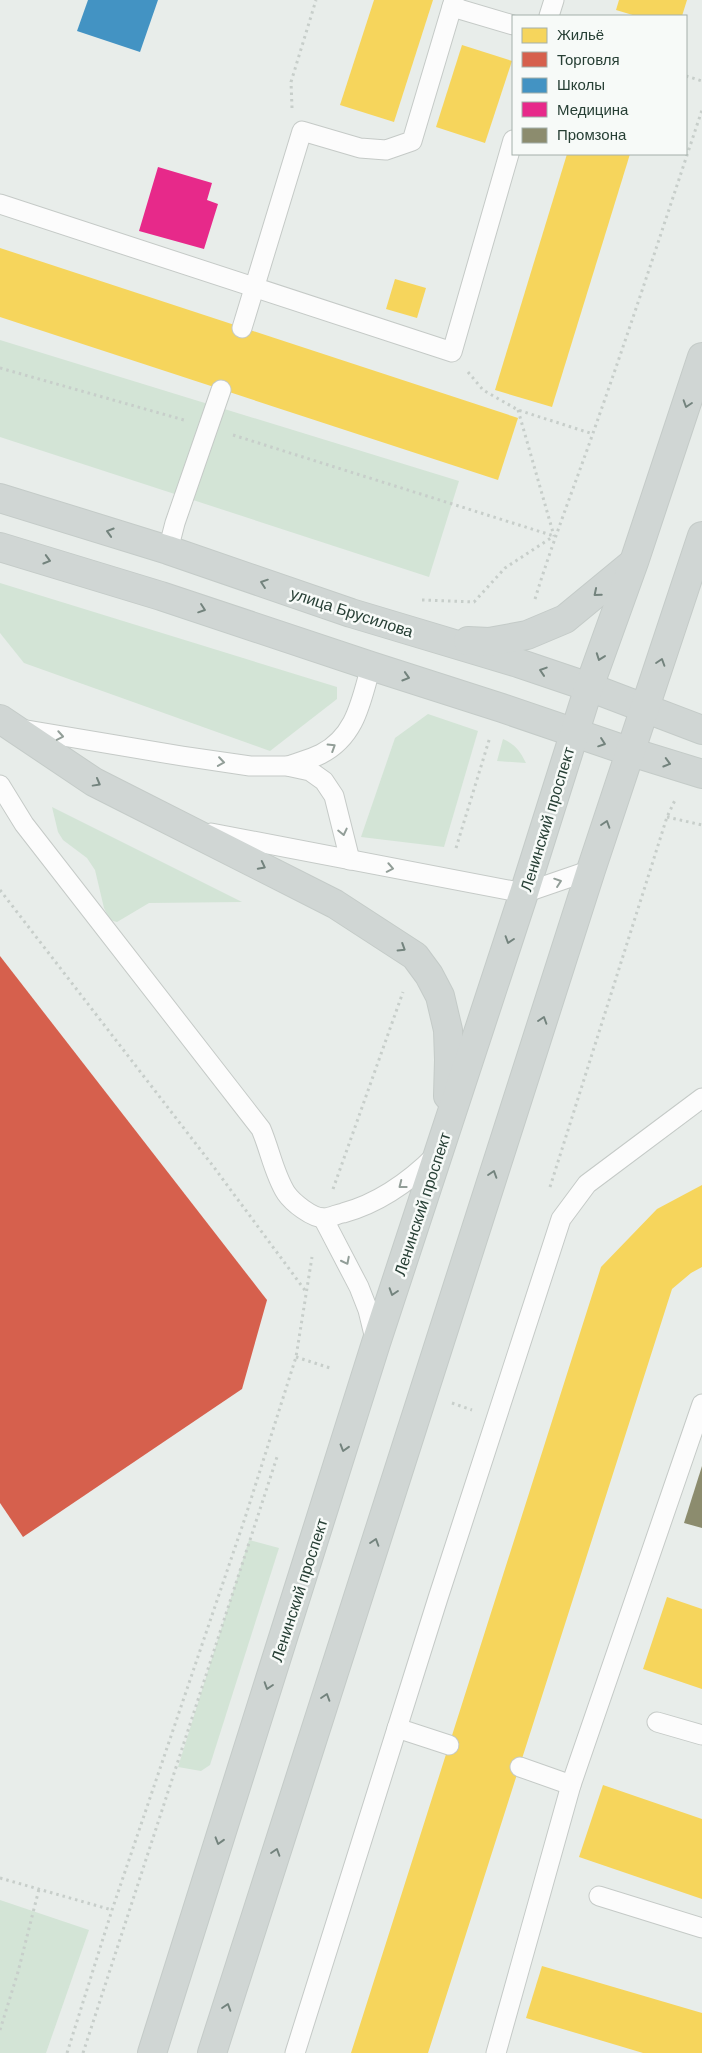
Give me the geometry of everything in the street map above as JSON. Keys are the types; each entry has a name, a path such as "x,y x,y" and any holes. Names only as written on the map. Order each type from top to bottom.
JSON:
{"main road":[{"name":"Ленинский проспект","path":"152,2053 376,1343 524,893 589,687 634,562 702,358"},
{"name":"улица Брусилова","path":"0,498 168,550 351,613 589,687 702,730"},
{"path":"212,2053 591,870 702,536"},
{"path":"0,547 161,596 702,774"},
{"path":"444,641 489,642 527,635 542,630 565,619 634,562"},
{"path":"6,723 94,782 335,904 415,956 429,975 440,996 448,1030 450,1060 442,1141"}],"lane":[{"path":"549,15 554,0"},
{"path":"242,328 302,131 360,148 386,150 412,141 453,3 512,25"},
{"path":"0,204 452,352 512,143"},
{"path":"168,550 175,523 221,390"},
{"path":"287,766 321,754 339,743 350,730 358,714 371,666"},
{"path":"6,723 201,759 250,766 287,766 310,771 324,781 334,796 350,860"},
{"path":"0,785 24,824 261,1129 277,1176 286,1194 299,1208 323,1218 364,1208 396,1190 442,1141"},
{"path":"187,829 524,893 591,870"},
{"path":"295,2053 561,1218 587,1184 702,1098"},
{"path":"323,1218 359,1287 368,1310 376,1343"},
{"path":"496,2053 571,1786 702,1404"},
{"path":"657,1722 702,1735"},
{"path":"397,1728 449,1745"},
{"path":"520,1767 571,1786"},
{"path":"599,1896 702,1928"}],"path":[{"path":"302,131 292,113 291,82 316,0"},
{"path":"687,76 702,81"},
{"path":"687,155 702,110"},
{"path":"534,600 554,536 593,434 687,155"},
{"path":"452,352 483,390 518,410 593,434"},
{"path":"0,368 208,427 554,536"},
{"path":"518,410 554,536"},
{"path":"417,600 474,602 505,568 554,536"},
{"path":"456,848 491,734"},
{"path":"667,817 702,825"},
{"path":"0,890 213,1166 307,1292"},
{"path":"332,1191 405,987"},
{"path":"67,2053 112,1910 245,1518 296,1357 312,1252"},
{"path":"296,1357 333,1369"},
{"path":"447,1402 479,1412"},
{"path":"83,2053 277,1457"},
{"path":"0,1878 112,1910"},
{"path":"0,2030 18,1972 39,1889"}],"green space":[{"path":"0,340 459,481 429,577 0,437"},
{"path":"0,583 337,687 337,699 270,751 24,663 0,633"},
{"path":"428,714 478,731 444,847 361,837 395,738"},
{"path":"503,739 517,748 526,763 497,761"},
{"path":"52,807 242,902 149,903 117,922 110,920 104,908 95,870 87,858 63,840 58,832"},
{"path":"249,1540 279,1548 210,1765 201,1771 178,1767"},
{"path":"0,1900 89,1930 46,2053 0,2053"}],"building: Жильё":[{"path":"374,0 433,0 394,122 340,105"},
{"path":"619,0 687,0 682,15 633,15 616,10"},
{"path":"462,45 512,61 485,143 436,127"},
{"path":"567,155 630,155 552,407 495,390"},
{"path":"0,248 518,418 498,480 0,317"},
{"path":"395,279 426,288 417,318 386,309"},
{"path":"702,1185 702,1267 691,1273 672,1289 428,2053 351,2053 601,1267 657,1209"},
{"path":"667,1597 702,1609 702,1689 643,1669"},
{"path":"603,1785 702,1819 702,1899 579,1857"},
{"path":"542,1966 702,2013 702,2053 643,2053 526,2018"}],"building: Торговля":[{"path":"0,956 267,1300 242,1389 23,1537 0,1503"}],"building: Школы":[{"path":"88,0 158,0 140,52 77,31"}],"building: Медицина":[{"path":"158,167 212,183 207,200 218,204 204,249 139,231"}],"building: Промзона":[{"path":"702,1466 702,1528 684,1523"}]}
